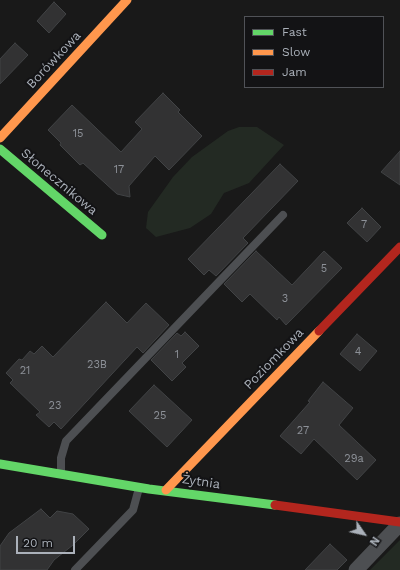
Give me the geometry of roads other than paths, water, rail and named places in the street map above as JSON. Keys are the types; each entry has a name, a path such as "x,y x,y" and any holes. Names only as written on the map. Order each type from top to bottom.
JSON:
{"street":[{"name":"Borówkowa","path":"0,138 127,0"},
{"name":"Słonecznikowa","path":"0,149 102,235"},
{"name":"Poziomkowa","path":"166,490 400,247"},
{"name":"Żytnia","path":"0,464 139,488 166,490 400,523"},
{"path":"356,570 400,523"}],"lane":[{"path":"60,474 61,458 66,440 283,215"},
{"path":"75,570 133,510 139,488"}]}
